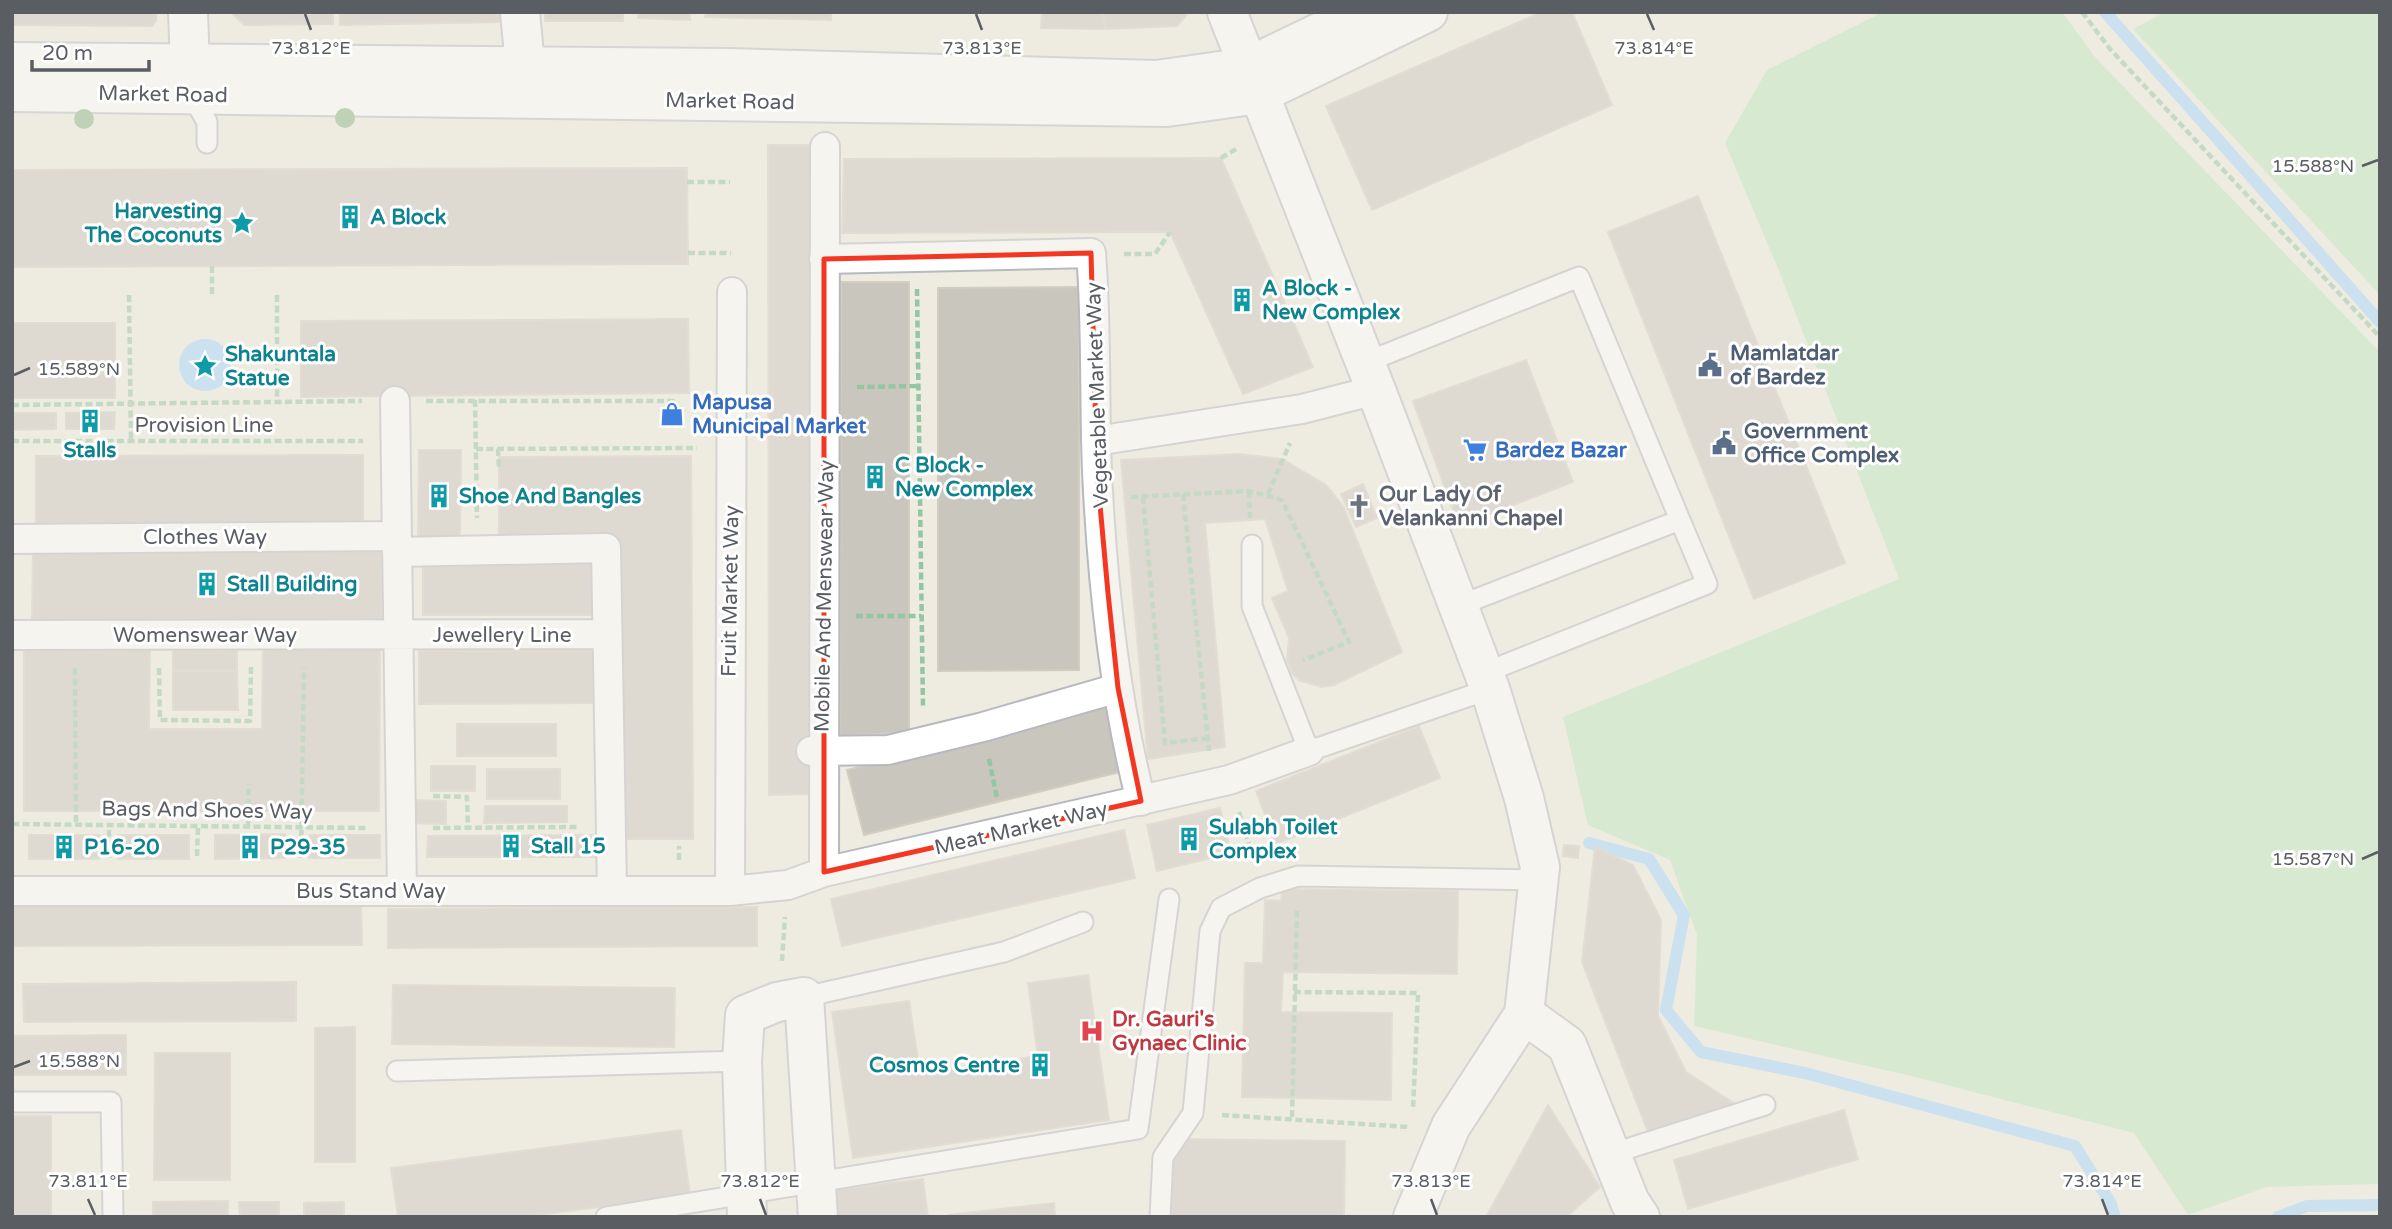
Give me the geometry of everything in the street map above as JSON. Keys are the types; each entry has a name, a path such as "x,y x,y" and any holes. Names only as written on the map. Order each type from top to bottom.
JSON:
{"street":[{"path":"188,12 190,78"},
{"path":"520,12 526,82"},
{"path":"1227,12 1487,681 1524,798 1540,867 1524,1014 1450,1131 1413,1217"},
{"name":"Market Road","path":"1254,80 1362,12"},
{"name":"Market Road","path":"12,62 190,78 526,82 1167,107 1254,80 1428,12"},
{"name":"Market Road","path":"12,92 190,78"},
{"name":"Mobile And Menswear Way","path":"824,873 817,751 824,616 825,146"},
{"name":"Vegetable Market Way","path":"824,259 1091,253 1096,313 1096,441 1118,688 1141,801"},
{"name":"Fruit Market Way","path":"730,891 729,449 732,292"},
{"path":"1096,441 1302,410 1370,376"},
{"path":"395,401 402,891"},
{"name":"Clothes Way","path":"12,539 397,544 477,551 606,548 607,634"},
{"path":"607,634 612,891"},
{"name":"Jewellery Line","path":"397,635 607,634"},
{"name":"Womenswear Way","path":"12,635 397,635"},
{"path":"817,751 888,750 983,727 1118,688"},
{"name":"Meat Market Way","path":"730,891 788,885 824,873 1229,780 1309,751"},
{"name":"Bus Stand Way","path":"12,891 730,891"},
{"path":"746,1205 742,1061 746,1015 777,1002 804,997 817,1199"},
{"path":"1524,1014 1567,1045 1630,1202 1640,1217"}],"lane":[{"path":"190,78 207,122 208,143"},
{"path":"1252,545 1252,606 1309,751 1487,681 1707,584 1579,277 1370,376"},
{"path":"1458,606 1680,520"},
{"path":"1160,1217 1163,1157 1193,1113 1210,931 1221,908 1260,888 1298,876 1539,880"},
{"path":"606,1217 817,1199 1138,1129 1169,899"},
{"path":"804,997 1004,952 1083,922"},
{"path":"397,1071 742,1061"},
{"path":"12,1102 111,1102 113,1217"},
{"path":"1611,1154 1765,1105"}],"path":[{"path":"2082,12 2110,49 2380,337"},
{"path":"688,182 730,182"},
{"path":"1091,253 1155,254 1170,232"},
{"path":"688,253 731,253"},
{"path":"917,257 924,741"},
{"path":"212,266 212,295"},
{"path":"129,295 131,440"},
{"path":"277,295 277,402"},
{"path":"825,388 918,386"},
{"path":"475,400 477,551"},
{"path":"12,405 130,404"},
{"path":"1268,494 1278,476 1302,410"},
{"name":"Provision Line","path":"12,441 396,441"},
{"path":"476,449 729,449"},
{"path":"498,449 499,468"},
{"path":"1183,494 1209,758"},
{"path":"1143,497 1165,743 1208,738"},
{"path":"824,616 921,616"},
{"path":"75,635 76,825"},
{"path":"159,636 160,720 250,721 251,635"},
{"path":"300,827 304,635"},
{"path":"983,727 997,801"},
{"path":"1229,780 1255,862"},
{"path":"248,827 249,784"},
{"path":"401,795 467,797 468,828"},
{"name":"Bags And Shoes Way","path":"12,824 611,827"},
{"path":"1292,1117 1298,876"},
{"path":"1294,992 1419,993 1413,1127"},
{"path":"1193,1113 1292,1117 1450,1131"}],"highlighted area":[{"path":"1091,253 1097,472 1108,593 1118,688 1141,801 824,872 824,259"}],"green space":[{"path":"1883,12 2062,12 2095,57 2380,352 2380,1184 2267,1187 2188,1215 2134,1133 1915,1077 1694,1026 1697,935 1670,860 1588,825 1563,717 1899,579 1779,271 1725,143 1767,70"},
{"path":"2165,12 2380,12 2380,295 2133,29"}],"water":[{"path":"205,339 224,346 231,365 224,384 205,391 186,384 179,365 186,346"}],"building":[{"path":"12,12 156,12 156,21 152,26 12,25"},
{"path":"231,12 333,12 333,24 244,25"},
{"path":"340,12 502,12 502,22 340,25"},
{"path":"545,12 623,12 623,21 545,21"},
{"path":"638,12 690,12 690,20 638,18"},
{"path":"706,12 831,12 831,20 705,17"},
{"path":"1042,12 1102,12 1106,29 1041,28"},
{"path":"1102,12 1189,12 1177,26 1106,29"},
{"path":"1542,12 1572,12 1612,105 1372,210 1326,106"},
{"path":"768,145 812,145 812,794 769,795"},
{"name":"A Block - New Complex","path":"1221,158 1313,367 1243,394 1170,232 842,233 844,159"},
{"name":"A Block","path":"687,168 688,264 12,267 12,170"},
{"path":"1698,196 1845,563 1754,599 1608,232"},
{"name":"C Block - New Complex","path":"841,282 909,282 909,732 840,736"},
{"path":"1079,287 1079,670 938,671 938,288"},
{"path":"688,319 689,393 301,397 301,321"},
{"path":"12,323 115,323 115,398 12,398"},
{"path":"1526,360 1573,482 1459,526 1413,401"},
{"name":"Stalls","path":"115,412 114,429 66,429 66,413"},
{"name":"Stalls","path":"12,413 56,413 56,429 12,430"},
{"name":"Shoe And Bangles","path":"419,450 461,450 460,542 418,542"},
{"path":"1238,454 1282,459 1326,485 1343,506 1402,652 1334,685 1321,687 1299,680 1292,673 1287,660 1289,638 1272,598 1288,591 1265,519 1205,523 1225,747 1148,759 1121,460"},
{"path":"363,455 363,526 36,528 36,456"},
{"path":"691,456 693,839 620,839 619,541 499,543 499,457"},
{"name":"Our Lady Of Velankanni Chapel","path":"1363,484 1377,518 1356,527 1341,494"},
{"name":"Stall Building","path":"382,549 382,619 32,620 33,550"},
{"path":"593,557 594,615 423,615 423,558"},
{"path":"237,642 237,671 173,671 173,643"},
{"path":"24,643 150,643 149,729 262,729 263,644 380,643 379,811 24,811"},
{"path":"419,651 594,651 594,703 419,704"},
{"path":"173,671 237,671 238,710 173,710"},
{"path":"1112,705 1128,770 864,835 847,770"},
{"path":"457,724 556,724 556,756 457,756"},
{"path":"1419,726 1440,778 1276,844 1256,791"},
{"path":"431,766 475,766 475,791 431,791"},
{"path":"487,769 560,769 560,799 487,799"},
{"path":"409,800 446,801 446,824 409,823"},
{"path":"485,806 567,806 567,822 484,823"},
{"name":"Sulabh Toilet Complex","path":"1220,808 1231,853 1157,871 1147,825"},
{"path":"1124,830 1135,878 842,946 831,899"},
{"name":"P29-35","path":"285,834 285,858 215,859 215,835"},
{"name":"P16-20","path":"29,835 99,835 99,859 29,859"},
{"path":"118,835 189,835 189,859 118,859"},
{"path":"310,835 380,835 380,858 309,858"},
{"name":"Stall 15","path":"595,835 595,857 427,857 428,836"},
{"path":"1564,845 1579,846 1578,858 1563,856"},
{"path":"1595,847 1633,865 1661,920 1658,1016 1686,1072 1751,1114 1650,1137 1582,962"},
{"path":"1282,889 1458,891 1457,974 1283,972 1281,1012 1392,1013 1391,1100 1242,1097 1245,963 1263,963 1265,900 1281,901"},
{"path":"361,901 362,945 12,946 12,902"},
{"path":"757,907 757,946 388,948 388,909"},
{"name":"Cosmos Centre","path":"1088,975 1109,1120 853,1158 832,1012 909,1001 920,1073 1038,1056 1028,983"},
{"path":"296,982 296,1021 24,1022 23,984"},
{"path":"393,985 675,988 674,1047 392,1044"},
{"path":"355,1027 355,1162 315,1162 315,1028"},
{"path":"126,1035 126,1075 12,1075 12,1036"},
{"path":"155,1053 230,1053 230,1180 154,1180"},
{"path":"1548,1105 1600,1187 1566,1217 1486,1217"},
{"path":"1844,1110 1858,1159 1688,1209 1674,1160"},
{"path":"12,1116 51,1116 51,1217 12,1217"},
{"path":"681,1130 690,1195 523,1217 398,1217 391,1168"},
{"path":"1173,1139 1345,1141 1344,1217 1171,1217"},
{"path":"923,1179 928,1217 836,1217 833,1190"},
{"path":"228,1201 228,1217 153,1217 153,1202"},
{"path":"239,1202 279,1202 279,1217 240,1217"},
{"path":"344,1202 344,1217 304,1217 304,1203"},
{"path":"1054,1203 1055,1217 949,1217 949,1215"}],"waterway":[{"path":"2105,12 2380,322"},
{"path":"1589,843 1649,859 1684,915 1666,1010 1701,1052 1805,1073 2075,1146 2111,1204 2115,1217"},
{"path":"2278,1217 2307,1206 2380,1205"}],"place":[{"name":"A Block","path":"350,217"},
{"name":"Harvesting The Coconuts","path":"242,223"},
{"name":"A Block - New Complex","path":"1242,300"},
{"name":"Mamlatdar of Bardez","path":"1710,365"},
{"name":"Shakuntala Statue","path":"205,366"},
{"name":"Mapusa Municipal Market","path":"672,414"},
{"name":"Stalls","path":"90,421"},
{"name":"Government Office Complex","path":"1724,443"},
{"name":"Bardez Bazar","path":"1475,450"},
{"name":"C Block - New Complex","path":"875,477"},
{"name":"Shoe And Bangles","path":"439,496"},
{"name":"Our Lady Of Velankanni Chapel","path":"1359,506"},
{"name":"Stall Building","path":"207,584"},
{"name":"Sulabh Toilet Complex","path":"1189,839"},
{"name":"Stall 15","path":"511,846"},
{"name":"P16-20","path":"64,847"},
{"name":"P29-35","path":"250,847"},
{"name":"Dr. Gauri's Gynaec Clinic","path":"1092,1031"},
{"name":"Cosmos Centre","path":"1040,1065"}]}
